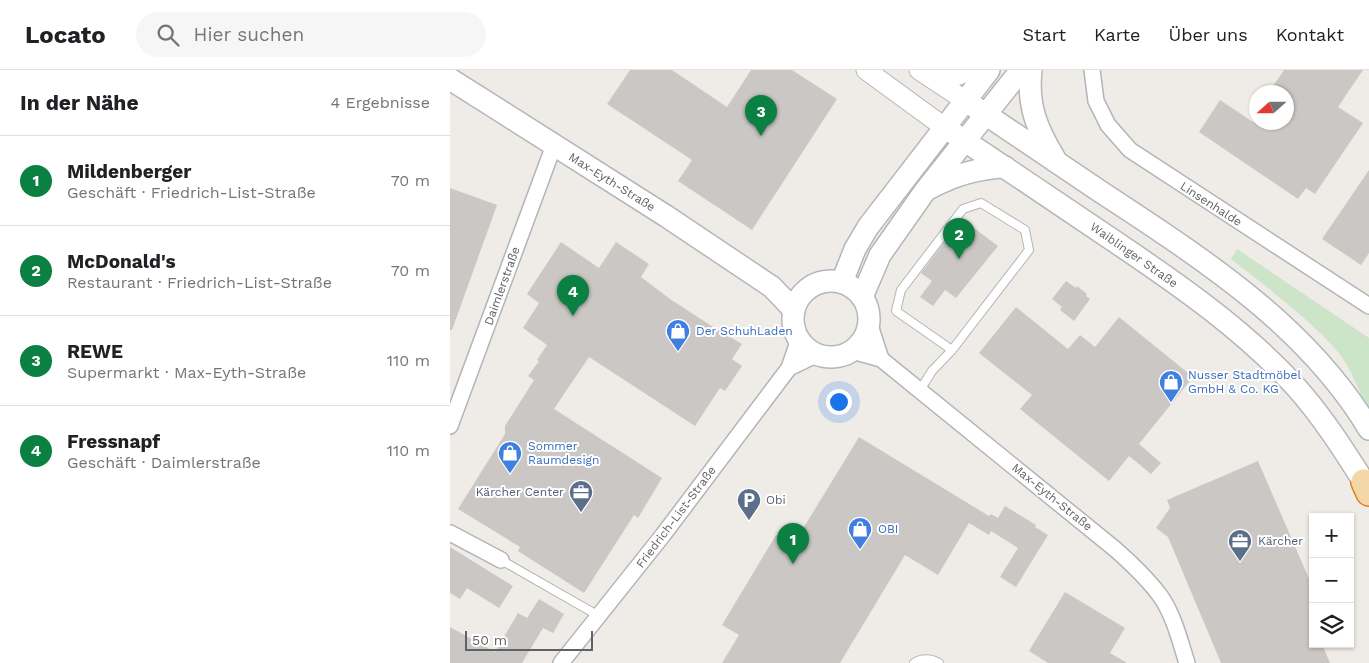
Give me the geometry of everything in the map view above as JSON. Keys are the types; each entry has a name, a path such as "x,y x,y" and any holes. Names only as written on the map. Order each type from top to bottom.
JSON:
{"main road":[{"path":"842,282 855,249 868,227 989,70"},
{"path":"862,297 880,255 925,191 1021,70"},
{"path":"1031,70 1031,105 1035,120 1057,164"},
{"name":"Max-Eyth-Straße","path":"450,80 666,216 772,287 794,310"},
{"path":"966,101 1221,273 1300,340 1332,375 1369,429"},
{"name":"Waiblinger Straße","path":"944,127 1161,273 1220,316 1296,387 1330,429 1367,487"},
{"path":"925,191 966,172 1006,167"},
{"path":"772,287 816,284 828,281 842,282 853,288 862,297 868,308 869,322 865,336 852,350"},
{"path":"816,284 804,292 799,299 794,310 793,319 799,339 807,348 818,354"},
{"name":"Friedrich-List-Straße","path":"818,354 829,357 840,356 852,350"}],"street":[{"name":"Waiblinger Straße","path":"866,70 944,127"},
{"path":"925,74 953,77 973,70"},
{"name":"Linsenhalde","path":"1092,70 1096,100 1108,125 1130,150 1369,306"},
{"path":"925,74 966,101"},
{"name":"Daimlerstraße","path":"450,426 554,145"},
{"path":"869,322 881,359"},
{"name":"Friedrich-List-Straße","path":"561,663 663,535 789,368 799,339"},
{"name":"Max-Eyth-Straße","path":"852,350 881,359 1139,569 1162,599 1178,634 1187,663"},
{"name":"Friedrich-List-Straße","path":"789,368 818,354"},
{"path":"450,533 501,560"}],"lane":[{"path":"920,390 932,371 952,350 1029,250 1025,230 981,203 963,209 901,290 896,310 952,350"},
{"path":"501,560 599,616"},
{"path":"914,663 919,660 934,660 939,663"}],"green space":[{"path":"1237,249 1369,338 1369,410 1338,352 1301,315 1231,259"}],"building":[{"path":"630,70 672,70 727,107 751,70 792,70 837,99 752,230 678,181 692,160 607,104"},
{"path":"1284,70 1363,70 1338,107 1363,123 1315,194 1306,188 1298,199 1199,132 1220,100 1249,119 1249,130 1294,130 1294,85 1274,85"},
{"path":"1369,170 1369,253 1361,265 1322,239"},
{"path":"450,188 497,205 452,330 450,330"},
{"path":"962,219 998,246 956,298 945,290 933,306 920,297 932,281 921,273"},
{"path":"561,242 599,268 616,242 649,264 641,277 670,299 742,344 732,359 742,366 725,391 720,388 695,426 589,357 554,409 662,478 638,518 634,515 584,593 518,551 520,547 458,509 505,434 505,426 534,380 528,376 539,361 537,360 547,345 523,328 539,303 527,294"},
{"path":"1066,281 1076,288 1077,286 1090,299 1074,321 1060,310 1062,307 1052,299"},
{"path":"1016,307 1068,349 1080,335 1095,347 1119,317 1193,377 1139,444 1161,463 1151,474 1129,456 1109,481 1020,409 1032,395 979,353"},
{"name":"OBI","path":"859,437 989,516 991,514 998,518 1005,506 1036,525 1035,527 1048,535 1016,587 1000,577 1018,548 991,531 989,535 969,523 938,575 905,555 840,663 722,663 739,635 722,625 776,535 793,545"},
{"name":"Kärcher","path":"1258,461 1309,579 1309,648 1324,648 1330,663 1221,663 1168,537 1156,528 1170,508 1167,500"},
{"path":"450,547 513,586 499,608 467,588 460,599 450,593"},
{"path":"1065,592 1125,628 1110,653 1127,663 1048,663 1029,651"},
{"path":"539,599 564,614 553,633 543,628 522,663 450,663 450,627 495,652 518,613 527,618"}],"place":[{"name":"REWE","path":"761,136"},
{"name":"McDonald's","path":"959,259"},
{"name":"Fressnapf","path":"573,316"},
{"name":"Der SchuhLaden","path":"678,352"},
{"name":"Nusser Stadtmöbel GmbH & Co. KG","path":"1171,403"},
{"name":"Sommer Raumdesign","path":"510,474"},
{"name":"Kärcher Center","path":"581,513"},
{"name":"Obi","path":"749,521"},
{"name":"OBI","path":"860,550"},
{"name":"Kärcher","path":"1240,562"},
{"name":"Mildenberger","path":"793,564"}]}
